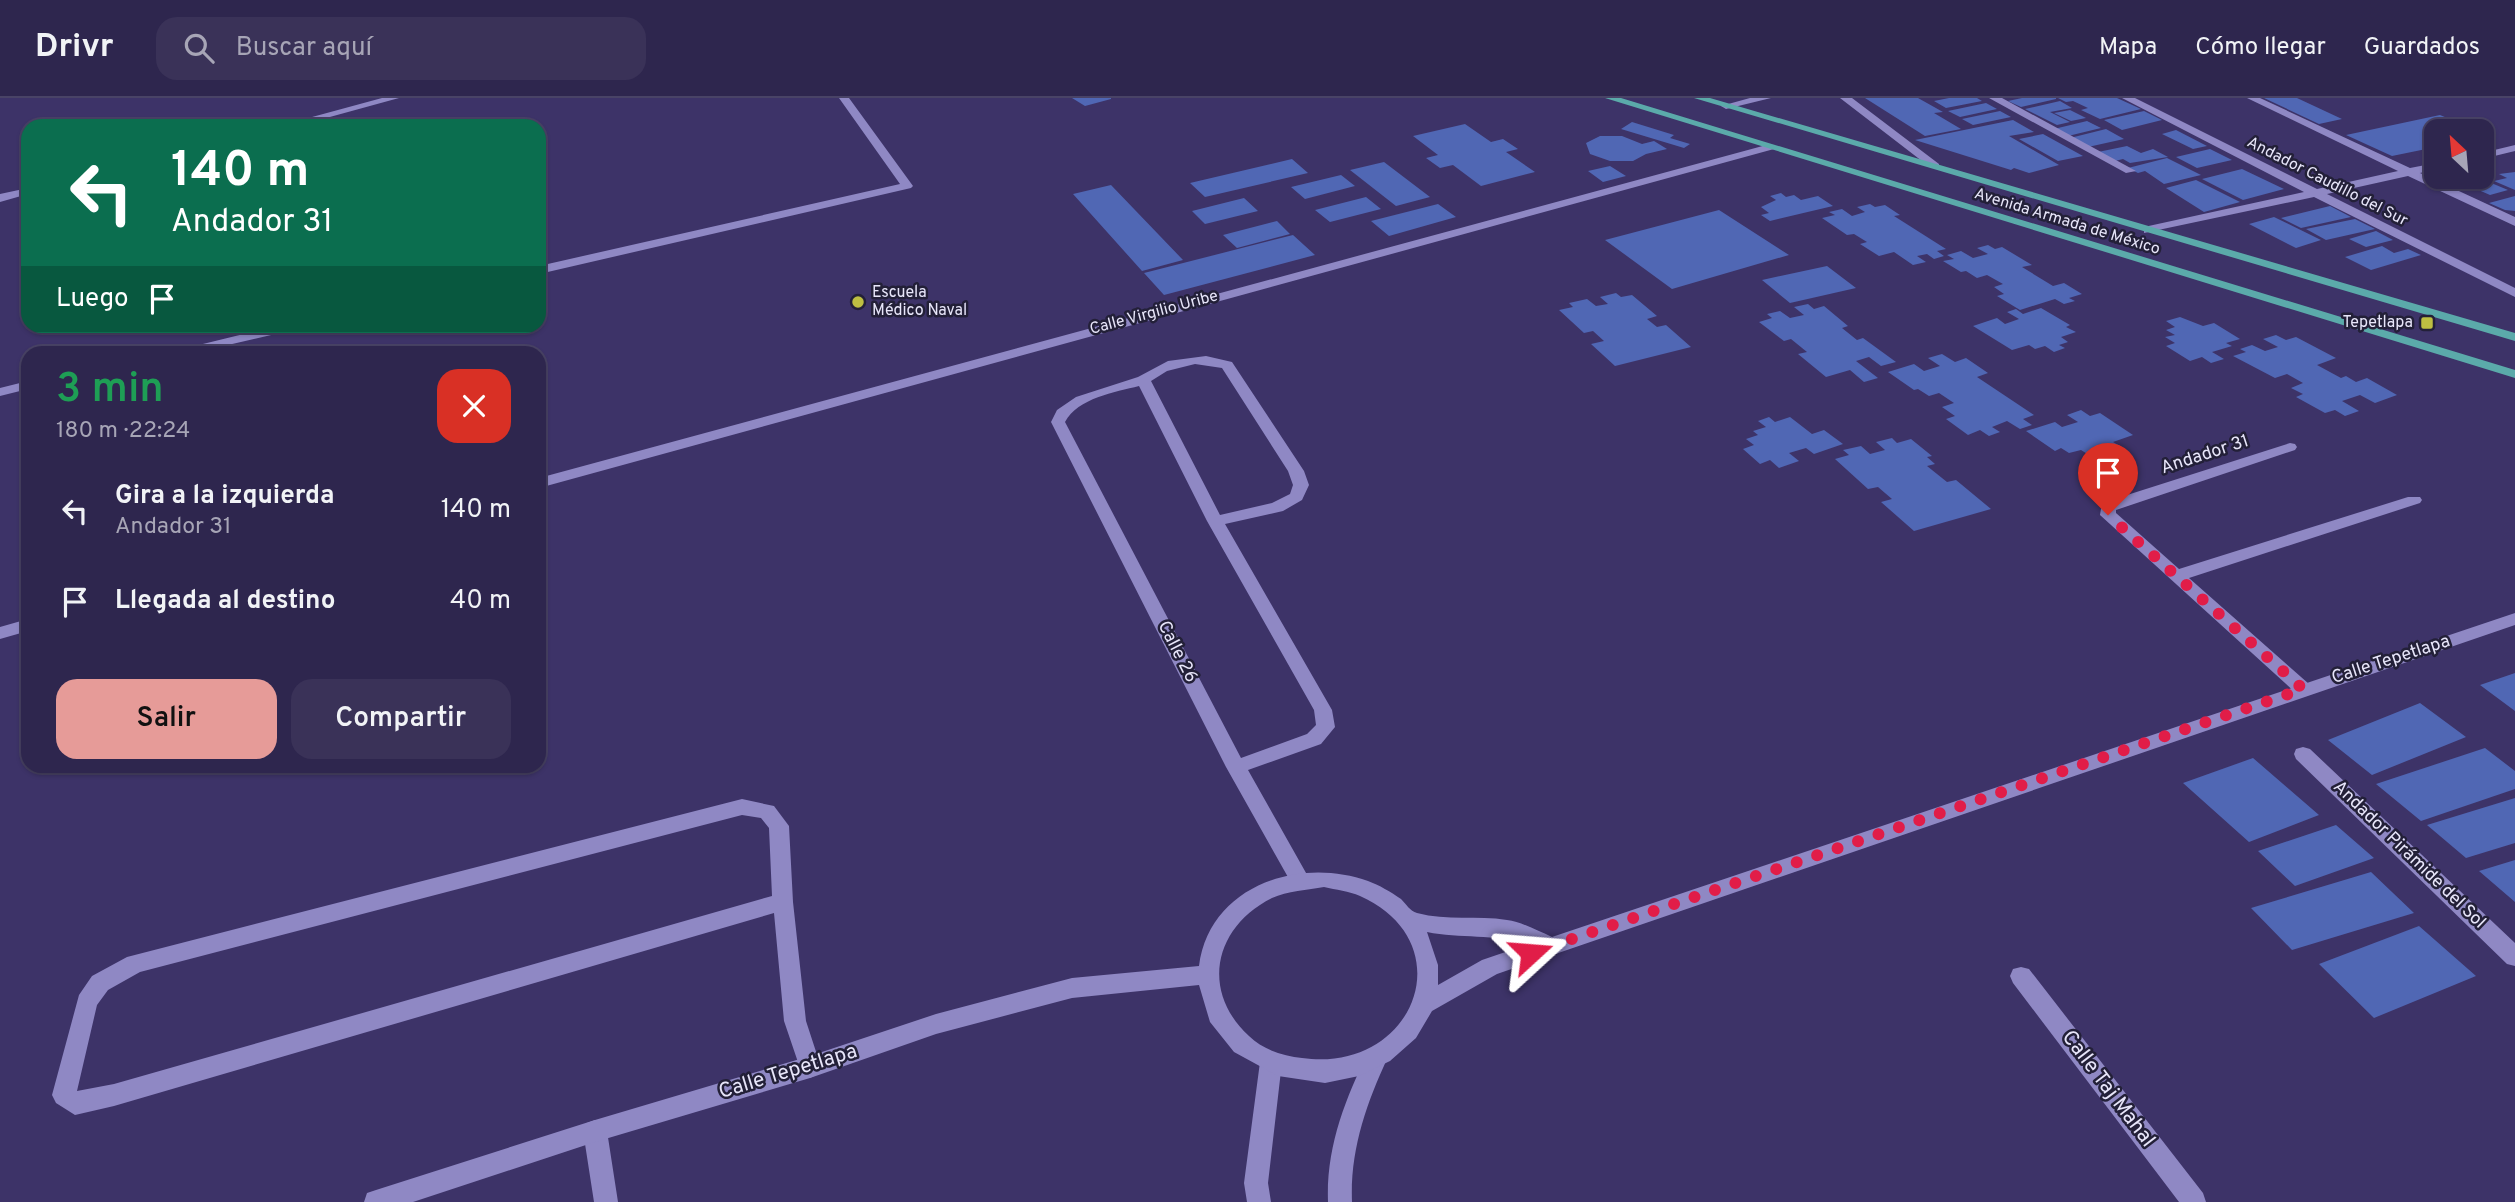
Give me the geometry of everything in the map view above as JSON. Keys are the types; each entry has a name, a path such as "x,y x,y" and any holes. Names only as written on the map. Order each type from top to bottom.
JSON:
{"main road":[{"name":"Avenida Armada de México","path":"1610,98 2515,374"},
{"name":"Avenida Armada de México","path":"1699,98 2515,337"}],"street":[{"path":"312,119 394,98"},
{"path":"546,268 907,186 844,98"},
{"path":"1719,102 1766,98"},
{"path":"1845,98 1935,166"},
{"path":"1994,98 2130,171"},
{"name":"Andador Caudillo del Sur","path":"2127,98 2515,293"},
{"path":"2252,98 2515,222"},
{"name":"Calle Virgilio Uribe","path":"546,481 1122,320 1405,248 1770,147"},
{"path":"2494,153 2515,148"},
{"path":"2148,230 2424,169"},
{"path":"0,198 21,193"},
{"path":"204,346 261,333"},
{"path":"1214,522 1277,507 1297,497 1301,485 1296,471 1227,365 1215,360 1198,360 1157,368 1143,380 1214,522 1323,710 1326,727 1314,739 1237,767"},
{"name":"Calle 26","path":"1143,380 1071,404 1060,413 1058,422 1237,767 1300,880"},
{"path":"0,392 21,387"},
{"name":"Andador 31","path":"2290,447 2108,507 2108,515 2303,689"},
{"path":"2176,576 2414,500"},
{"name":"Calle Tepetlapa","path":"1426,1003 1490,967 2515,619"},
{"path":"0,633 21,627"},
{"name":"Andador Pirámide del Sol","path":"2303,754 2515,957"},
{"path":"783,902 114,1095 75,1104 64,1095 87,1002 100,984 135,964 742,807 767,811 779,825 783,902 795,1021 810,1067"},
{"path":"1324,879 1359,887 1391,904 1408,920 1427,959 1430,981 1426,1003 1408,1035 1376,1059 1351,1069 1325,1072 1297,1070 1271,1062 1245,1047 1225,1026 1211,1002 1207,975 1208,955 1215,936 1234,911 1258,892 1300,880 1324,879"},
{"path":"1408,920 1446,927 1508,929 1552,946"},
{"name":"Calle Tepetlapa","path":"376,1202 595,1131 810,1067 936,1024 1072,988 1207,975"},
{"name":"Calle Taj Mahal","path":"2021,976 2194,1202"},
{"path":"1340,1202 1338,1181 1352,1111 1376,1059"},
{"path":"1259,1202 1256,1183 1271,1062"},
{"path":"595,1131 606,1202"}],"building":[{"path":"1072,98 1111,98 1111,99 1085,106"},
{"path":"1865,98 1918,98 1943,112 1934,113 1961,129 1925,136"},
{"path":"1977,98 1982,101 1946,108 1934,101"},
{"path":"2022,98 2056,99 2021,107 2008,101"},
{"path":"2058,98 2117,98 2141,109 2100,119 2081,110 2088,108"},
{"path":"2264,98 2297,98 2342,119 2319,124"},
{"path":"2060,101 2072,108 2050,112 2070,122 2057,125 2025,109"},
{"path":"1986,103 1997,109 1960,117 1948,111"},
{"path":"2070,110 2086,118 2071,121 2054,113"},
{"path":"2000,111 2011,117 1973,125 1962,119"},
{"path":"2144,111 2162,120 2122,130 2104,120"},
{"path":"2440,115 2450,119 2424,119 2424,149 2392,156 2346,135"},
{"path":"2013,120 2034,132 2009,136 2059,165 2029,173 2014,168 2011,170 1915,140"},
{"path":"2087,121 2101,128 2068,136 2054,129"},
{"path":"1632,122 1674,135 1670,138 1690,144 1684,148 1621,129"},
{"path":"1465,124 1491,142 1503,139 1518,149 1506,152 1535,172 1481,186 1453,165 1440,168 1426,158 1438,155 1413,136"},
{"path":"2106,129 2124,139 2088,147 2070,138"},
{"path":"2176,130 2207,146 2193,149 2162,134"},
{"path":"2043,134 2083,156 2058,161 2019,139"},
{"path":"1600,136 1622,136 1642,144 1654,141 1667,149 1646,154 1633,161 1610,161 1590,154 1586,143"},
{"path":"2127,146 2141,153 2153,149 2168,157 2130,163 2123,159 2115,161 2098,152"},
{"path":"2210,149 2232,160 2197,168 2176,157"},
{"path":"2167,158 2201,175 2164,184 2145,171 2138,173 2128,168"},
{"path":"1292,159 1308,173 1205,197 1190,183"},
{"path":"1384,162 1430,197 1396,206 1350,170"},
{"path":"1610,166 1626,176 1603,182 1588,171"},
{"path":"2242,169 2284,189 2243,200 2202,179"},
{"path":"2515,172 2515,190 2494,181 2507,178 2499,174"},
{"path":"1341,175 1355,186 1305,199 1291,187"},
{"path":"2196,180 2240,202 2204,212 2166,188"},
{"path":"2494,184 2508,190 2490,195 2476,189 2494,189"},
{"path":"1111,185 1183,260 1142,271 1073,194"},
{"path":"1781,193 1786,197 1794,195 1801,200 1818,196 1833,206 1770,221 1761,215 1769,213 1761,207 1776,200 1770,196"},
{"path":"2515,196 2515,211 2489,203"},
{"path":"1366,197 1381,209 1330,222 1315,210"},
{"path":"1244,198 1258,211 1205,224 1192,211"},
{"path":"1438,204 1456,217 1389,236 1371,221"},
{"path":"1870,204 1875,207 1885,205 1900,215 1894,216 1946,249 1937,251 1944,256 1934,259 1927,254 1917,256 1926,262 1913,265 1894,252 1879,256 1860,244 1867,242 1854,234 1847,235 1822,218 1835,215 1829,212 1842,209 1852,216 1865,212 1857,207"},
{"path":"2330,206 2351,217 2301,228 2281,218"},
{"path":"1719,210 1789,255 1672,289 1605,240"},
{"path":"2274,217 2321,240 2296,248 2249,224"},
{"path":"2355,219 2375,229 2326,240 2306,229"},
{"path":"1277,221 1290,234 1237,248 1223,235"},
{"path":"2376,231 2393,240 2366,247 2349,239"},
{"path":"1293,235 1315,255 1164,295 1144,273"},
{"path":"1988,245 1995,249 2002,247 2032,265 2022,267 2053,286 2064,283 2082,294 2069,298 2075,301 2064,304 2055,299 2020,310 1997,296 2004,294 1994,287 2003,284 1987,275 1977,278 1966,271 1961,272 1943,261 1954,259 1947,255 1961,251 1973,258 1988,254 1977,248"},
{"path":"2382,246 2394,253 2408,249 2421,255 2371,270 2345,257"},
{"path":"1827,266 1856,288 1790,303 1762,280"},
{"path":"1616,293 1621,297 1632,295 1657,316 1647,319 1657,327 1666,325 1691,347 1615,366 1591,344 1604,341 1593,331 1584,333 1559,310 1573,307 1569,303 1587,299 1596,306 1608,304 1600,297"},
{"path":"1808,304 1814,309 1824,306 1848,326 1842,328 1857,340 1863,338 1896,362 1881,366 1869,357 1856,361 1878,378 1864,382 1850,370 1826,377 1798,354 1807,352 1791,339 1784,341 1759,322 1772,318 1767,314 1780,311 1790,318 1804,315 1794,307"},
{"path":"2041,308 2070,325 2066,327 2076,332 2061,337 2068,342 2059,345 2065,348 2054,352 2045,346 2035,349 2029,345 2012,350 1973,326 1997,318 2005,324 2019,319 2007,312 2016,309 2023,314"},
{"path":"2180,317 2203,326 2214,323 2240,339 2226,343 2232,346 2212,352 2224,359 2211,363 2202,357 2190,361 2166,346 2175,343 2165,337 2175,335 2166,330 2175,327 2166,321"},
{"path":"2276,335 2286,340 2296,337 2336,358 2317,365 2341,378 2346,376 2356,382 2367,378 2397,395 2375,403 2360,395 2342,401 2359,411 2345,416 2335,410 2325,413 2296,397 2303,394 2291,388 2303,383 2287,374 2275,378 2233,356 2246,352 2240,349 2252,345 2265,351 2278,347 2263,339"},
{"path":"1942,354 1955,362 1966,358 1988,373 1977,377 2034,415 2023,419 2032,425 2020,429 2007,421 1992,427 2000,432 1989,436 1980,430 1968,435 1946,419 1955,416 1942,407 1954,403 1939,393 1929,396 1918,389 1914,390 1888,372 1914,364 1924,371 1940,366 1928,358"},
{"path":"2081,410 2090,416 2100,413 2133,435 2113,442 2122,447 2092,457 2081,450 2069,453 2061,448 2055,451 2026,431 2055,422 2062,427 2078,422 2067,415"},
{"path":"1769,417 1775,422 1790,417 1812,434 1824,430 1843,444 1814,454 1806,448 1789,453 1799,461 1779,468 1770,460 1760,464 1743,449 1754,445 1746,439 1758,435 1753,431 1766,427 1758,421"},
{"path":"1892,438 1897,443 1911,439 1932,456 1927,457 1935,464 1927,466 1947,482 1956,480 1991,509 1914,531 1881,502 1892,499 1878,487 1868,489 1835,459 1849,455 1843,450 1861,446 1870,454 1885,450 1876,442"},
{"path":"2515,673 2515,711 2480,685"},
{"path":"2420,703 2466,737 2372,775 2328,740"},
{"path":"2485,748 2515,771 2515,789 2421,821 2376,784"},
{"path":"2253,758 2319,815 2249,842 2183,783"},
{"path":"2515,798 2515,843 2466,858 2427,825"},
{"path":"2336,825 2374,858 2295,886 2258,851"},
{"path":"2515,860 2515,902 2479,871"},
{"path":"2371,872 2414,913 2292,950 2251,908"},
{"path":"2419,926 2476,976 2374,1018 2319,964"}],"place":[{"name":"Escuela Médico Naval","path":"858,302"},
{"name":"Tepetlapa","path":"2427,323"}],"route":[{"path":"1531,953 2303,689 2108,515"}]}
